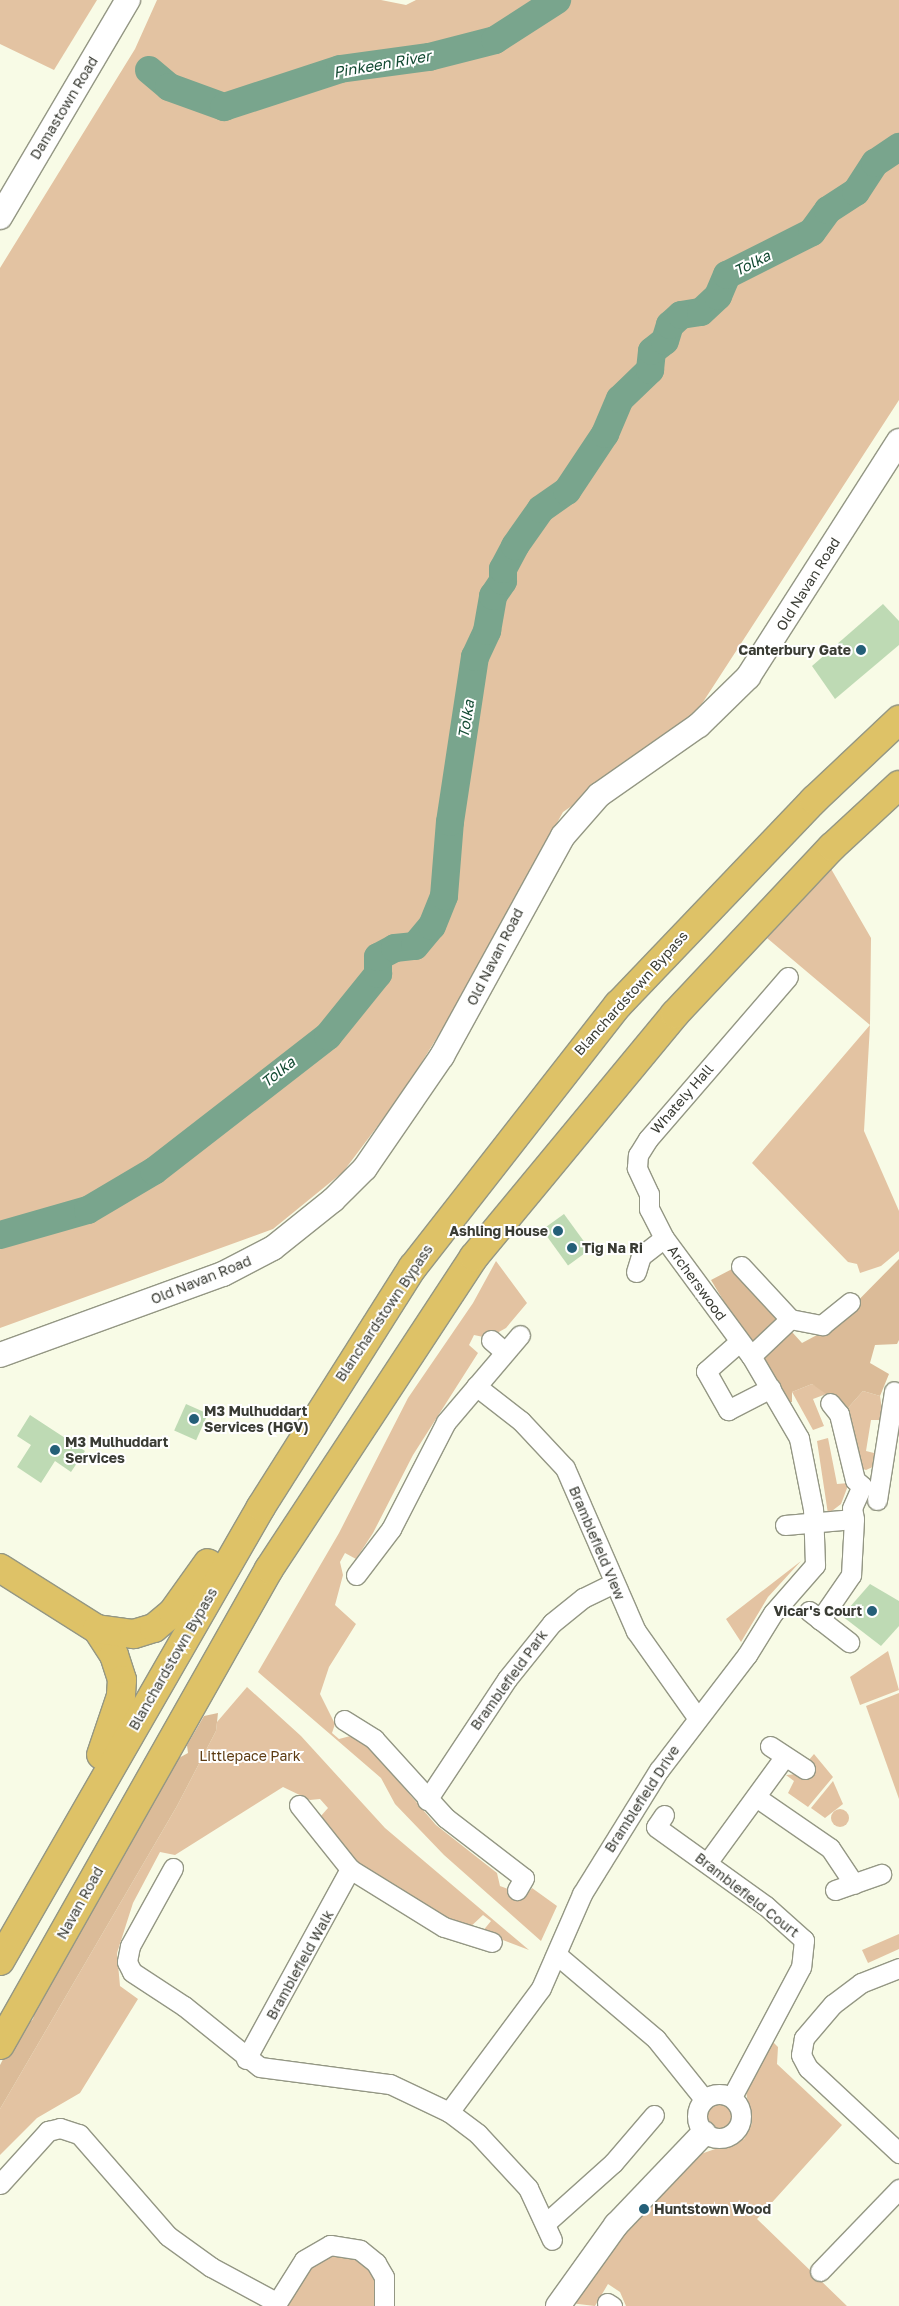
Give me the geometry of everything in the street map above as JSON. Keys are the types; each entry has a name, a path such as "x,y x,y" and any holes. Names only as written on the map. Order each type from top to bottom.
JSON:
{"highway":[{"name":"Blanchardstown Bypass","path":"45,1888 170,1662 318,1413 413,1267 584,1045 693,923 899,720"},
{"name":"Navan Road","path":"0,2045 160,1760 313,1498 474,1257 675,1014 826,854 899,785"},
{"path":"0,1568 97,1629 134,1634 154,1628 173,1612 407,1259 504,1131 584,1045"},
{"path":"0,1961 45,1888 69,1815 110,1738 118,1711 120,1667 97,1629"}],"street":[{"name":"Damastown Road","path":"0,217 128,0"},
{"name":"Old Navan Road","path":"0,1354 222,1274 273,1248 333,1200 365,1168 442,1056 563,836 599,795 699,725 748,677 899,441"},
{"name":"Whately Hall","path":"664,1238 649,1209 638,1155 788,977"},
{"name":"Archerswood","path":"636,1272 641,1256 664,1238 745,1349 771,1388 799,1438 813,1522 813,1572 773,1613 748,1655"},
{"path":"742,1266 790,1318 822,1325 850,1302"},
{"path":"771,1388 728,1410 706,1372 745,1349 790,1318"},
{"path":"356,1575 391,1529 446,1422 520,1335"},
{"path":"491,1340 505,1352"},
{"name":"Bramblefield View","path":"476,1386 521,1421 565,1468 642,1643 697,1717"},
{"path":"878,1500 894,1391"},
{"path":"830,1403 839,1414 855,1480 862,1486"},
{"path":"849,1642 814,1615 851,1575 854,1519 852,1508 862,1486 881,1477"},
{"path":"785,1525 854,1519"},
{"name":"Bramblefield Park","path":"427,1800 502,1687 552,1623 583,1598 614,1583"},
{"name":"Bramblefield Drive","path":"449,2112 524,2015 557,1955 563,1931 586,1886 697,1717 748,1655"},
{"path":"344,1720 374,1739 427,1800 489,1854 524,1878 517,1890"},
{"path":"707,1863 756,1797 778,1751 805,1769"},
{"path":"756,1797 830,1848 854,1884"},
{"path":"299,1805 350,1869 429,1920 483,1935"},
{"name":"Bramblefield Court","path":"664,1815 656,1827 707,1863 804,1940 801,1967 732,2097"},
{"path":"173,1868 130,1946 127,1962 132,1972 184,2006 246,2059 278,2072 390,2084 449,2112 507,2164 550,2231 613,2163 654,2115"},
{"name":"Bramblefield Walk","path":"246,2059 350,1869"},
{"path":"836,1890 881,1874"},
{"path":"557,1955 656,2039 704,2098"},
{"path":"899,1968 861,1983 833,2004 804,2038 801,2054 808,2068 899,2153"},
{"path":"720,2093 732,2097 741,2110 737,2129 721,2138 704,2133 696,2117 704,2098 720,2093"},
{"path":"0,2184 48,2131 60,2128 79,2134 168,2236 210,2267 276,2304 304,2260 330,2245 360,2250 376,2263 384,2277 384,2306"},
{"path":"558,2306 616,2225 704,2133"},
{"path":"820,2271 899,2189"}],"green space":[{"path":"0,0 97,0 54,70 0,44"},
{"path":"157,0 381,0 406,5 416,0 899,0 899,400 694,716 664,743 563,812 446,1023 404,1091 343,1172 273,1229 0,1328 0,268 135,49"},
{"path":"830,867 871,938 870,1025 767,938"},
{"path":"870,1025 864,1131 899,1211 899,1251 881,1266 860,1273 857,1264 848,1262 752,1163"},
{"path":"496,1261 527,1303 506,1328 488,1338 474,1335 469,1345 478,1353 413,1455 373,1533 356,1559 345,1553 340,1562 343,1575 335,1605 356,1624 329,1667 320,1694 335,1724 332,1733 339,1739 358,1734 436,1825 497,1873 500,1886 526,1896 532,1888 557,1906 541,1941 444,1855 395,1804 381,1778 258,1672 339,1533 408,1398 473,1303"},
{"path":"812,1384 829,1393 813,1399 824,1426 813,1430 792,1392"},
{"path":"863,1391 880,1396 883,1416 882,1420 871,1420 866,1451 878,1454 875,1466 866,1470 860,1468 847,1409"},
{"path":"828,1438 837,1484 849,1483 841,1504 828,1514 817,1441"},
{"path":"801,1561 768,1597 741,1642 726,1619"},
{"path":"888,1651 899,1690 860,1705 850,1677"},
{"name":"Littlepace Park","path":"247,1687 301,1736 385,1828 529,1950 482,1932 491,1921 483,1915 467,1930 376,1878 348,1855 320,1817 328,1808 320,1799 310,1800 283,1787 175,1855 160,1852 133,1903 117,1953 120,1986 138,1999 80,2093 37,2118 0,2155 0,2109 177,1806 216,1731 217,1722"},
{"path":"899,1693 899,1799 866,1706"},
{"path":"814,1754 833,1777 808,1807 788,1793 794,1781 786,1775 797,1774"},
{"path":"833,1781 843,1804 825,1818 811,1808"},
{"path":"840,1809 846,1812 849,1818 846,1824 840,1827 834,1824 831,1818 834,1812"},
{"path":"899,1934 899,1949 868,1963 862,1950"},
{"path":"771,2040 778,2047 777,2064 842,2125 757,2219 847,2306 626,2306 620,2292 608,2284 595,2306 570,2303 622,2230 695,2156 744,2139 752,2123 745,2087"},
{"path":"718,2101 728,2105 732,2115 728,2125 718,2129 708,2125 704,2115 708,2105"},
{"path":"333,2252 365,2261 378,2280 375,2306 285,2306 313,2261"}],"shaded area":[{"path":"899,1259 899,1340 897,1344 875,1345 870,1363 889,1374 880,1396 863,1391 847,1409 812,1384 792,1392 792,1402 785,1403 711,1280 734,1268 802,1343 832,1327"},
{"path":"218,1713 216,1731 177,1806 0,2109 0,2065 14,2038 33,2019 38,1995 177,1759 188,1753 187,1745 204,1716"}],"building":[{"name":"Canterbury Gate","path":"883,604 899,621 899,645 835,699 812,666"},
{"path":"564,1214 590,1250 568,1265 542,1230"},
{"name":"M3 Mulhuddart Services (HGV)","path":"186,1404 208,1414 196,1440 174,1430"},
{"name":"M3 Mulhuddart Services","path":"30,1415 85,1451 71,1472 55,1461 41,1483 17,1467 31,1445 17,1436"},
{"name":"Vicar's Court","path":"870,1584 899,1601 899,1626 881,1646 842,1616"}],"waterway":[{"name":"Pinkeen River","path":"149,70 169,87 224,107 340,69 429,57 495,40 557,0"},
{"name":"Tolka","path":"0,1235 88,1210 154,1171 328,1036 378,974 378,957 395,948 415,946 432,926 444,896 450,822 475,657 487,631 493,596 503,581 503,569 515,546 541,509 567,491 605,434 620,399 650,370 652,351 665,341 670,325 681,315 701,312 718,296 727,275 812,232 828,210 856,192 875,163 899,147"}],"place":[{"name":"Canterbury Gate","path":"861,650"},
{"name":"Ashling House","path":"558,1231"},
{"name":"Tig Na Ri","path":"572,1248"},
{"name":"M3 Mulhuddart Services (HGV)","path":"194,1419"},
{"name":"M3 Mulhuddart Services","path":"55,1450"},
{"name":"Vicar's Court","path":"872,1611"},
{"name":"Huntstown Wood","path":"644,2209"}]}
